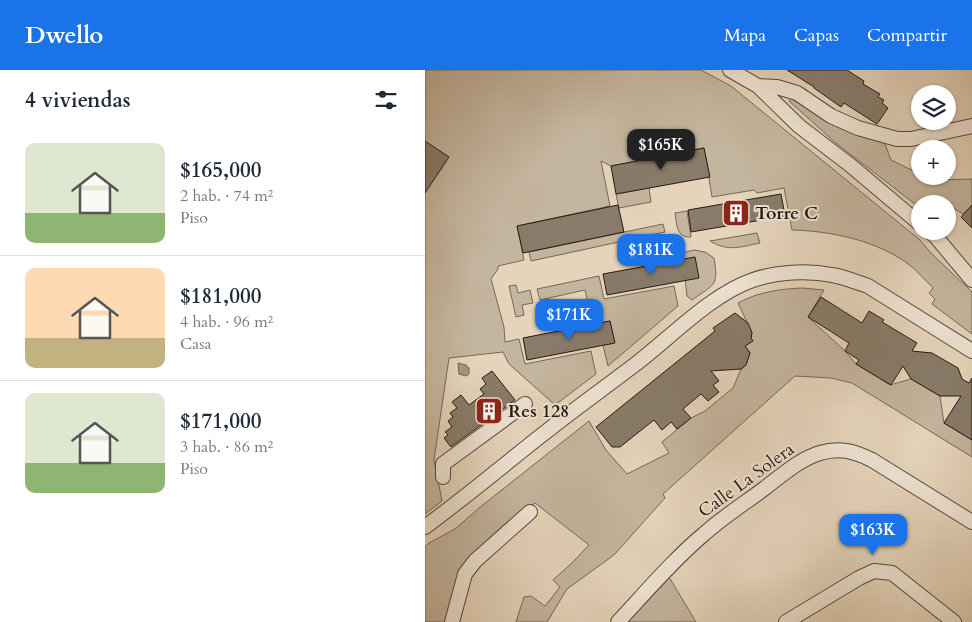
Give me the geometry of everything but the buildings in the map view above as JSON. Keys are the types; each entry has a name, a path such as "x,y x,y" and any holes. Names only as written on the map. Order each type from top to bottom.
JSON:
{"street":[{"path":"730,70 758,86 799,126 850,165 911,216"},
{"path":"758,86 777,87 797,93 831,116 858,128 897,140 911,139 972,126"},
{"path":"939,240 972,280"},
{"path":"425,527 484,483 548,430 619,377 702,310 730,291 756,279 794,273 833,275 850,280 868,286 972,351"},
{"path":"443,477 443,464 525,404"},
{"name":"Calle La Solera","path":"618,622 704,533 793,467 821,453 847,450 857,453 872,460 972,522"},
{"path":"451,622 465,574 475,561 530,512"},
{"path":"787,622 859,578 874,571 892,573 954,622"}],"shaded area":[{"path":"425,70 701,70 731,86 911,233 911,240 920,240 972,292 972,334 932,304 935,299 929,293 933,288 914,269 889,252 848,237 792,230 784,188 757,193 754,190 712,197 704,148 611,166 601,161 610,206 517,226 524,260 498,266 491,279 504,327 505,342 519,339 525,364 591,351 596,374 555,405 509,364 503,352 449,358 434,460 442,501 425,514"},
{"path":"797,93 882,136 891,160 911,170 911,185 956,185 956,179 972,179 972,205 963,214 956,210 956,195 911,195 911,201 836,143 789,101"},
{"path":"649,188 651,202 619,208 616,194"},
{"path":"687,211 691,237 686,237 680,233 676,222 675,213"},
{"path":"663,224 665,232 531,261 529,252"},
{"path":"757,233 760,243 740,247 723,247 710,241"},
{"path":"694,250 705,252 714,258 716,275 713,284 692,300 687,296 682,253"},
{"path":"599,276 604,299 674,286 678,306 608,366 603,345 614,343 610,321 601,323 599,315 591,317 585,290 540,300 537,289"},
{"path":"516,285 518,293 530,290 533,303 522,305 524,315 516,317 509,286"},
{"path":"802,288 824,290 808,317 845,351 856,364 890,385 911,379 940,396 944,423 972,440 972,457 852,383 831,378 795,376 663,494 665,498 614,555 567,589 547,622 516,622 524,597 531,596 545,606 560,587 553,580 589,545 535,503 473,558 447,622 425,622 425,547 429,543 455,529 589,421 606,450 627,474 669,453 662,442 691,418 705,411 733,388 741,369 746,365 750,353 745,346 752,341 752,333 738,303 753,296 769,292"},
{"path":"458,363 469,368 469,374 466,376 459,374"},
{"path":"666,572 696,622 615,622"}],"place":[{"name":"Torre C","path":"736,213"},
{"name":"Res 128","path":"489,411"}]}
